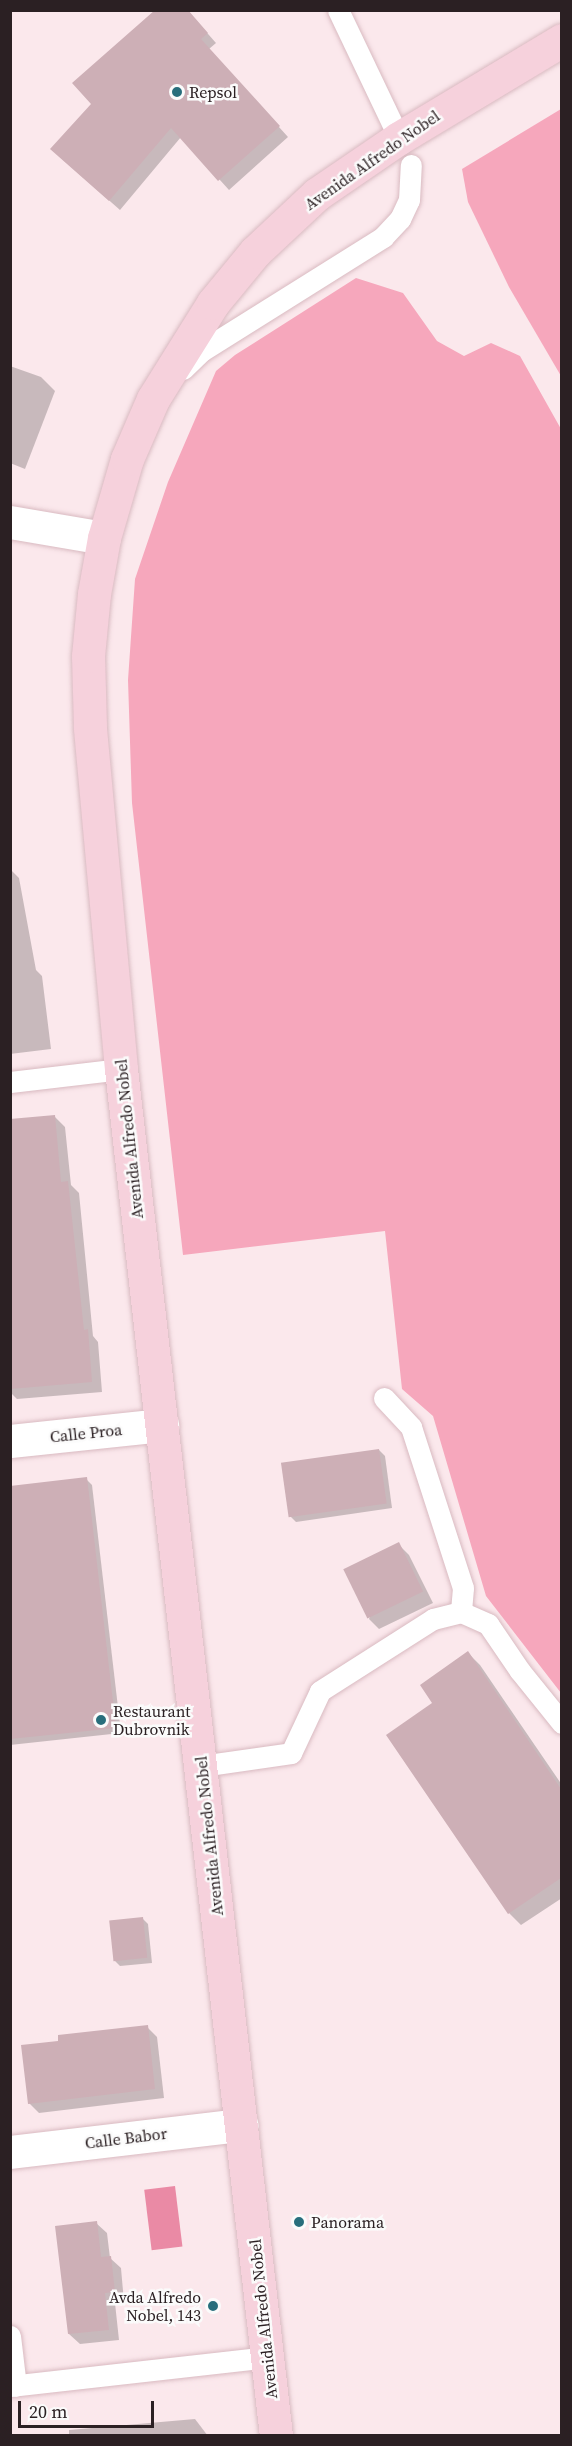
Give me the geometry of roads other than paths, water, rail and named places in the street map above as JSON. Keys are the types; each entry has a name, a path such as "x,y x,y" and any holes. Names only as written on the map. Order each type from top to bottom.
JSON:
{"main road":[{"name":"Avenida Alfredo Nobel","path":"276,2436 121,1070 90,727 88,656 94,594 104,538 127,459 153,399 213,303 255,252 317,194 405,151 561,40"}],"street":[{"path":"10,522 104,538"},
{"name":"Calle Proa","path":"10,1441 162,1425"},
{"name":"Calle Babor","path":"10,2152 241,2125"}],"lane":[{"path":"153,399 203,350 383,237 400,219 409,200 405,151 338,10"},
{"path":"10,1082 121,1070"},
{"path":"384,1398 411,1427 463,1588 461,1612"},
{"path":"201,1766 291,1753 320,1690 433,1619 461,1612 488,1624 520,1671 561,1723"},
{"path":"10,2336 14,2386 268,2357"}],"place":[{"name":"Repsol","path":"177,92"},
{"name":"Restaurant Dubrovnik","path":"101,1720"},
{"name":"Panorama","path":"299,2222"},
{"name":"Avda Alfredo Nobel, 143","path":"213,2306"}]}
